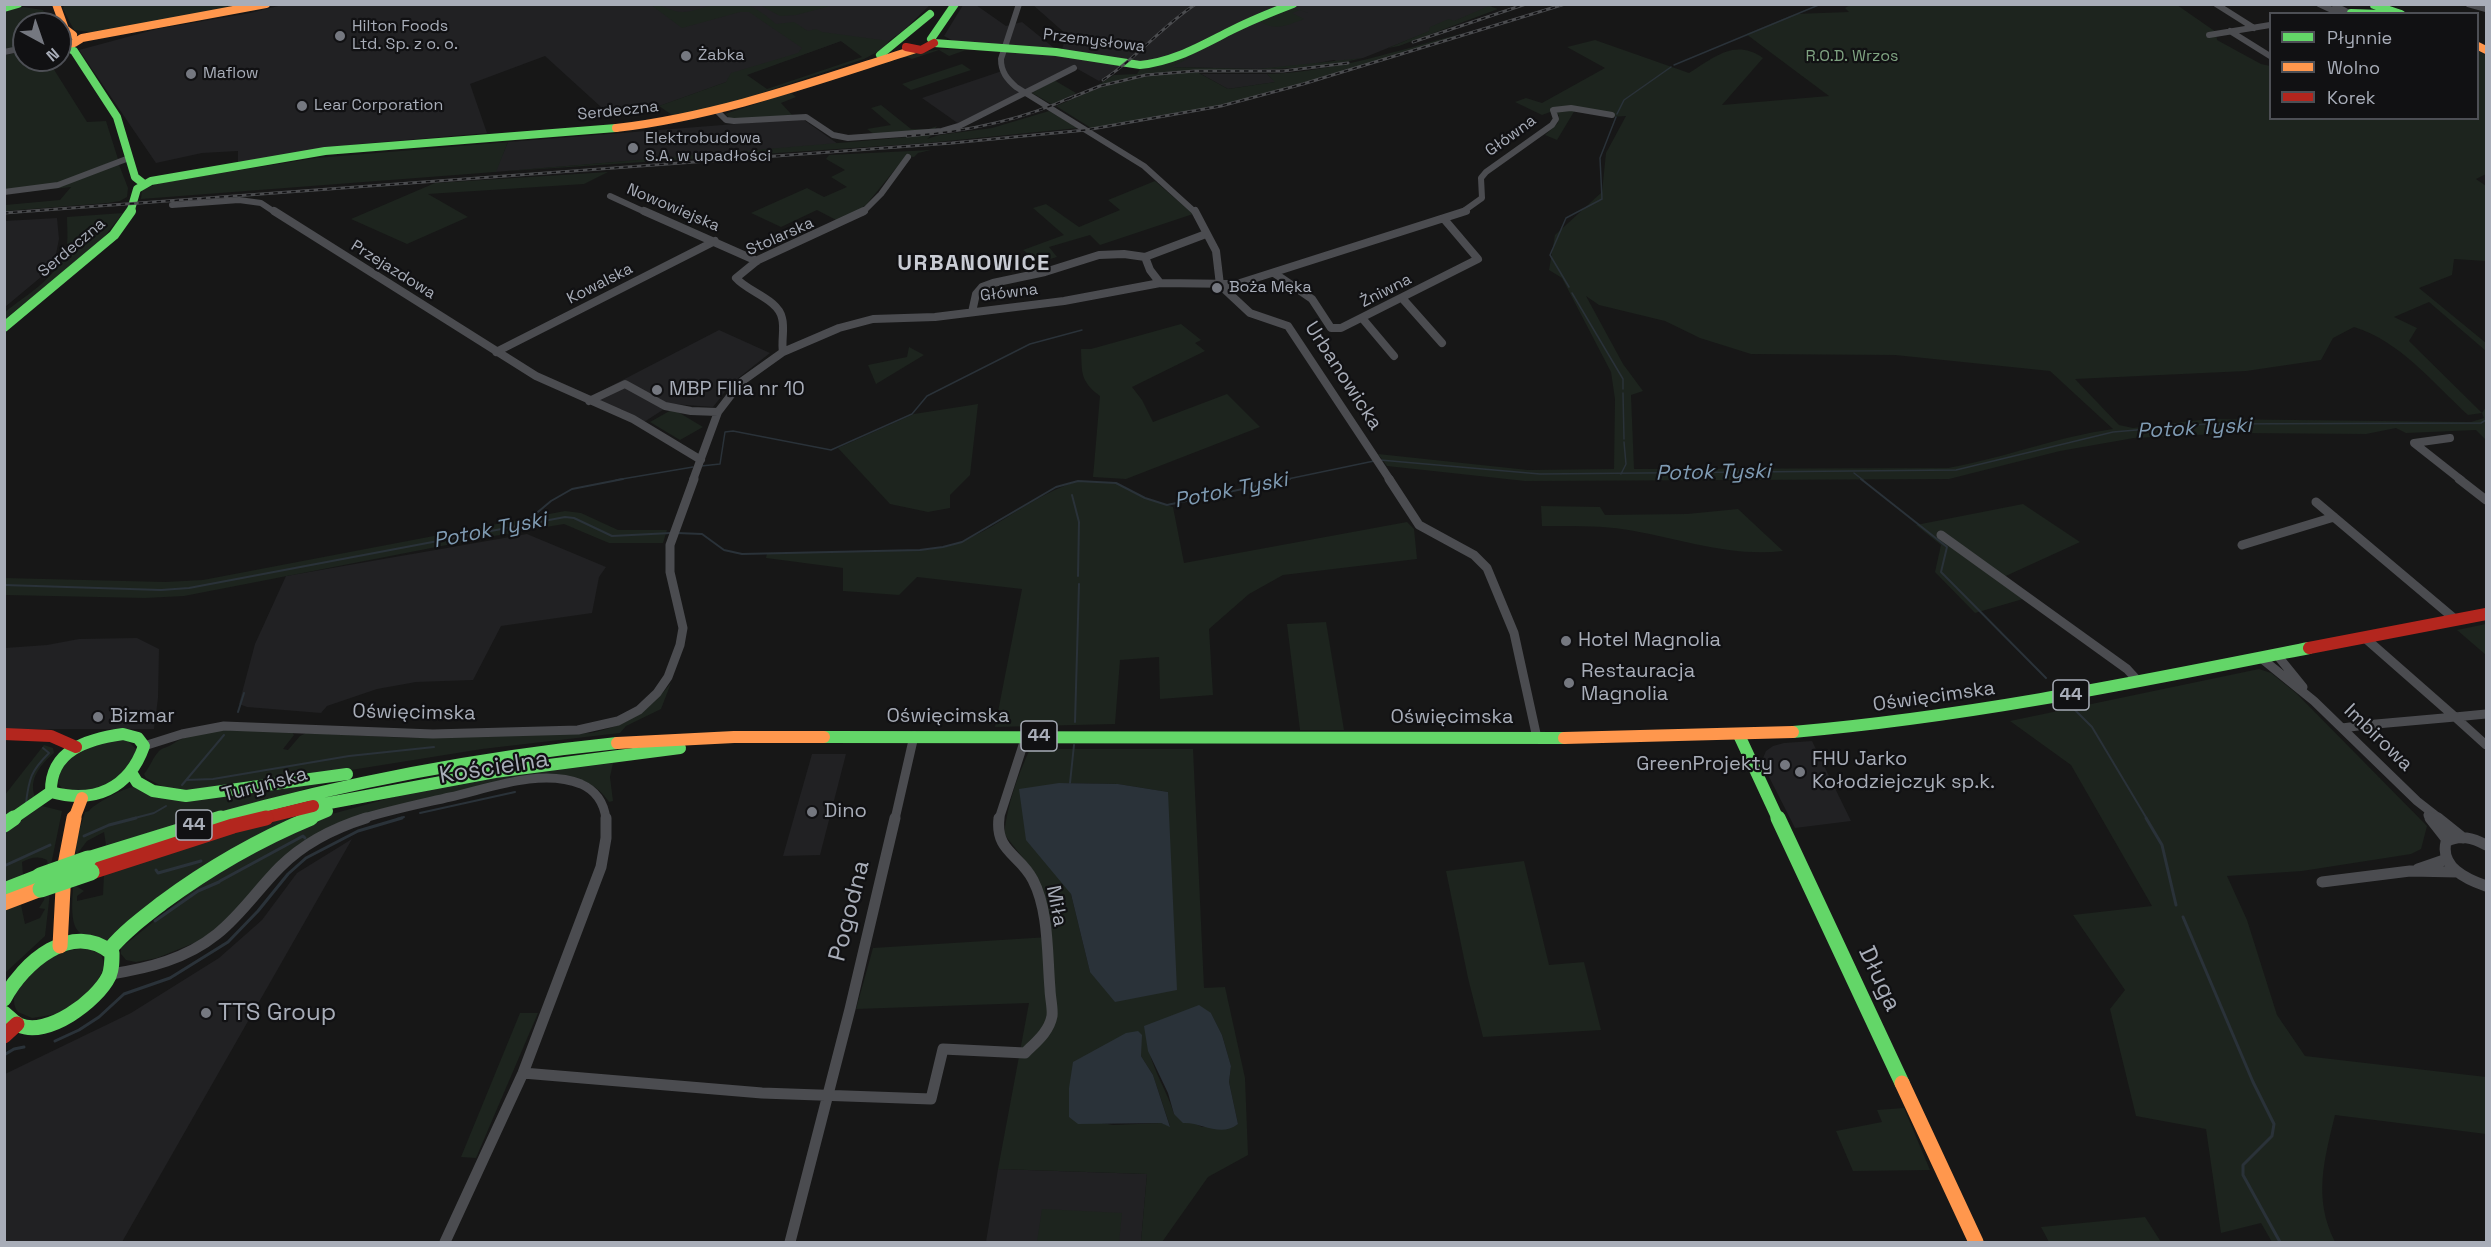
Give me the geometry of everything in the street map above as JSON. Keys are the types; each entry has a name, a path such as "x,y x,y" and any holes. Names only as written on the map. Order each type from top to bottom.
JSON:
{"main road":[{"path":"72,39 266,4"},
{"path":"850,68 887,56 911,45 934,39 955,4"},
{"name":"Przemysłowa","path":"934,39 938,37 956,46 1065,53 1140,65 1155,65 1293,4"},
{"path":"2373,4 2395,12"},
{"path":"2384,4 2398,12"},
{"path":"911,45 935,10"},
{"path":"850,68 890,49 935,10"},
{"path":"2343,10 2362,12"},
{"path":"2343,10 2366,12"},
{"path":"72,48 119,119 136,180 144,184"},
{"name":"Serdeczna","path":"4,327 114,236 129,219 136,202 137,189 144,184 179,175 325,151 614,129 677,120 717,111 850,68"},
{"name":"Oświęcimska","path":"438,765 634,740 701,737 1537,738 1739,735 1871,726 1972,713 2487,614"},
{"path":"4,734 51,736 76,747"},
{"path":"123,734 138,738 144,746 142,757 132,774 111,789 82,798 62,798 51,792 48,782 53,769 76,747 102,736 123,734"},
{"name":"Długa","path":"1739,735 1976,1242"},
{"name":"Oświęcimska","path":"412,787 508,770 761,738"},
{"path":"132,774 137,783 148,789 165,794 186,796 400,766 438,765"},
{"name":"Turyńska","path":"4,890 40,883 216,818 300,795 438,765"},
{"path":"110,950 121,935 186,885 250,846 337,808 412,787"},
{"name":"Turyńska","path":"90,865 295,810 412,787"},
{"path":"4,825 51,792"},
{"path":"60,946 66,854 74,812 82,798"},
{"name":"Turyńska","path":"4,903 40,883"},
{"path":"4,1012 9,1020 17,1024 41,1025 70,1015 95,996 111,974 113,956 104,944 85,941 60,946 33,961 21,971 5,995"},
{"path":"4,1036 17,1024"}],"street":[{"path":"1019,4 1003,48 1000,61 1001,70 1013,85 1144,166 1197,213 1217,254 1220,285"},
{"path":"2216,4 2269,32"},
{"path":"2321,4 2343,10"},
{"path":"2468,4 2486,9"},
{"path":"2209,35 2269,25"},
{"path":"2230,31 2269,55"},
{"path":"717,111 726,120 734,121 807,117 833,135 848,138 950,129 1074,68"},
{"name":"Główna","path":"668,677 680,645 683,628 670,572 669,555 677,525 718,412 741,382 783,352 811,339 865,320 972,312 1064,301 1160,283 1220,285 1242,283 1306,260 1444,219 1476,205 1482,198 1481,178 1486,172 1552,125 1556,118 1553,111 1571,108 1612,115"},
{"name":"Stolarska","path":"783,352 782,316 777,309 740,286 736,278 741,270 842,224 867,209 908,157"},
{"path":"4,192 57,185 109,163 129,158"},
{"name":"Nowowiejska","path":"610,196 758,261"},
{"name":"Przejazdowa","path":"172,205 239,200 261,203 536,376 633,419 701,460"},
{"name":"Żniwna","path":"1274,273 1312,299 1331,328 1341,328 1478,259 1444,219"},
{"path":"972,312 976,294 982,287 993,283 1045,273 1099,255 1124,254 1145,257 1206,234"},
{"name":"Kowalska","path":"496,352 715,241"},
{"path":"1145,257 1150,270 1160,283"},
{"name":"Urbanowicka","path":"1220,285 1250,313 1286,324 1290,328 1419,525 1474,555 1487,568 1514,633 1537,738"},
{"path":"1402,298 1442,343"},
{"path":"1362,318 1394,356"},
{"path":"589,401 625,384 654,401 673,407 696,413 718,412"},
{"path":"2450,438 2414,443 2487,500"},
{"path":"2316,502 2456,620"},
{"path":"2242,545 2334,517"},
{"path":"1941,535 2127,669 2138,681"},
{"path":"2365,638 2487,745"},
{"name":"Imbirowa","path":"2277,655 2314,701"},
{"name":"Imbirowa","path":"2261,658 2314,701 2417,801 2463,838"},
{"name":"Oświęcimska","path":"144,746 201,729 237,725 398,734 588,729 613,723 636,711 652,699 668,677"},
{"path":"2342,728 2487,714"},
{"name":"Pogodna","path":"790,1242 828,1096 914,736"},
{"name":"Miła","path":"828,1096 931,1099 943,1049 1026,1053 1045,1033 1052,1016 1041,906 1033,881 1023,864 1005,845 998,829 1001,808 1022,756 1026,736"},
{"name":"Kościelna","path":"111,974 156,966 204,943 234,918 284,862 308,844 340,827 369,817 500,785 553,779 574,782 590,789 604,806 607,814 602,867 523,1073 445,1242"},
{"name":"Imbirowa","path":"2417,801 2448,841"},
{"path":"2487,845 2463,838 2448,841 2444,850 2447,859 2458,872 2487,886"},
{"path":"2410,872 2447,859"},
{"path":"2322,882 2410,872 2458,872"},
{"path":"523,1073 762,1093 828,1096"}],"shaded area":[{"path":"286,4 930,5 889,41 878,41 857,52 841,41 640,113 612,117 545,56 470,84 487,133 359,144 238,162 238,151 202,153 156,163 79,50 157,29 250,13"},
{"path":"963,5 976,5 1006,26 1022,22 1054,48 1062,49 1067,35 1033,5 1495,5 1363,58 1338,62 1334,60 1302,66 1258,69 1169,67 1127,61 1099,81 1074,67 959,124 922,98 1005,70 1004,60 1007,48 959,44 944,36"},
{"path":"1201,74 1267,74 1276,82 1228,89"},
{"path":"804,120 838,144 495,172 508,142"},
{"path":"57,218 59,239 55,259 41,277 5,307 5,221"},
{"path":"719,330 770,353 732,383 713,407 672,404 644,422 621,409 586,399"},
{"path":"527,534 606,567 599,577 592,613 501,626 473,680 416,682 377,689 327,706 321,713 247,707 239,704 255,644 286,576"},
{"path":"137,638 159,649 158,698 154,729 5,729 5,648 47,645 79,639"},
{"path":"1812,741 1851,821 1795,828 1768,775 1763,758 1766,751 1784,743"},
{"path":"812,754 846,754 820,855 783,856"},
{"path":"1059,783 1118,784 1168,792 1177,990 1115,1002 1090,972 1071,894 1026,840 1019,789"},
{"path":"352,839 122,1242 5,1242 5,1074 131,1013 219,958 262,920 297,873"},
{"path":"1199,1005 1211,1013 1222,1035 1231,1066 1229,1082 1238,1124 1224,1130 1183,1123 1174,1114 1168,1093 1148,1051 1144,1026"},
{"path":"1138,1031 1142,1035 1141,1056 1153,1075 1170,1127 1161,1123 1078,1124 1069,1117 1069,1088 1073,1062 1126,1033"},
{"path":"998,1169 1147,1174 1141,1242 986,1242"}],"green space":[{"path":"64,4 256,5 97,33 74,30 72,12 65,12"},
{"path":"742,4 762,13 776,24 794,22 808,31 816,29 822,32 889,41 883,49 864,59 713,109 675,117 659,106 726,82 731,73 798,53 802,48 749,12 740,12 682,28 651,5 683,12 715,5","holes":["841,41 862,57 767,89 747,75"]},
{"name":"R.O.D. Wrzos","path":"1852,4 2177,5 2216,32 2217,40 2261,64 2269,66 2269,120 2479,120 2479,52 2486,55 2486,174 2476,179 2486,186 2486,261 2454,259 2452,275 2419,288 2486,343 2486,351 2429,302 2394,317 2417,328 2409,341 2482,413 2486,407 2486,440 2476,430 2406,433 2396,428 2366,434 2236,433 2134,438 2060,451 1949,479 1525,481 1387,466 1378,454 1528,470 1614,469 1615,399 1611,372 1562,278 1549,270 1555,235 1602,192 1606,153 1626,116 1611,117 1575,110 1557,140 1545,135 1558,123 1559,115 1553,111 1542,115 1515,102 1526,98 1542,103 1605,68 1567,47 1595,40 1689,73 1724,52 1743,50 1753,52 1763,58 1722,105 1829,96 1746,34 1795,14 1849,12 1845,8","holes":["1586,296 1599,305 1665,321 1700,338 1751,354 1895,355 2050,371 2113,429 2071,437 1948,468 1634,469 1631,395 1643,391 1623,364","2354,327 2371,333 2401,353 2468,415 2482,413 2484,418 2471,422 2209,419 2133,428 2119,425 2075,379 2246,371 2321,360 2333,338"]},
{"path":"760,5 834,5 796,15 780,16"},
{"path":"1489,6 1498,9 1388,48 1429,31 1430,27 1449,19 1454,21"},
{"path":"23,7 44,12 12,12 12,49 5,50 4,10"},
{"path":"1292,8 1299,10 1292,13 1304,19 1276,27 1260,21"},
{"path":"1462,35 1317,79 1214,107 1091,128 1056,106 1106,85 1156,74 1197,72 1228,89 1275,82 1267,74 1341,65"},
{"path":"942,49 966,50 949,56 939,50 912,59 901,58 791,93 796,97 781,103 793,116 731,119 725,114 908,54"},
{"path":"12,54 12,72 56,72 87,122 106,121 118,159 67,181 118,162 128,188 127,197 108,203 5,211 5,205 60,200 71,187 5,194 5,55"},
{"path":"1185,55 1192,57 1171,67 1258,69 1363,58 1296,68 1161,73 1128,78 1095,87 1114,75 1137,74 1141,67"},
{"path":"962,64 971,70 911,90 902,84"},
{"path":"1054,80 1076,93 1053,105 1032,93"},
{"path":"881,105 911,129 929,129 937,126 933,131 875,135 867,129 891,125 871,108"},
{"path":"1049,111 1078,128 927,143 500,172 932,135 927,139 939,135 992,128"},
{"path":"508,142 496,172 141,199 142,190 159,183 316,158"},
{"path":"931,150 918,153 914,157 906,156 866,205 840,222 817,210 781,227 751,213 807,188 824,197 847,187 831,177 845,170 826,159 829,155"},
{"path":"608,172 584,184 428,194 468,217 407,244 351,219 435,183"},
{"path":"1155,181 1193,214 1100,245 1090,235 1049,247 1057,257 1040,262 1023,250 1064,235 1033,208 1046,204 1079,227 1120,210 1108,200"},
{"path":"123,213 100,242 5,319 5,312 42,283 58,266 67,245 67,217"},
{"path":"1181,324 1201,340 1195,343 1205,351 1132,387 1142,400 1153,422 1227,394 1260,427 1126,479 1093,477 1100,396 1085,381 1081,349 1091,349"},
{"path":"909,347 924,355 876,384 868,365 907,357"},
{"path":"978,404 970,475 950,495 950,508 928,512 890,504 838,448 914,414"},
{"path":"673,409 703,427 680,440 650,422"},
{"path":"1078,481 1116,483 1145,498 1173,507 1184,563 1407,522 1414,529 1417,559 1283,575 1249,594 1209,629 1213,695 1160,699 1159,657 1120,660 1115,724 995,727 1022,589 917,577 899,595 843,591 843,568 766,558 767,553 920,550 946,547 976,535 1047,494"},
{"path":"2023,504 2080,542 1997,580 2023,599 1975,613 1935,572 1941,545 1916,525"},
{"path":"1541,506 1600,507 1605,515 1687,514 1738,509 1783,551 1726,550 1611,528 1542,526"},
{"path":"565,511 581,513 618,530 667,530 663,543 609,543 564,524 184,596 145,598 5,595 5,578 165,582 203,580"},
{"path":"1326,622 1344,730 1300,730 1287,624"},
{"path":"2486,624 2486,655 2457,630"},
{"path":"2259,669 2271,673 2296,693 2427,826 2421,849 2411,854 2302,871 2227,876 2247,920 2277,1015 2305,1056 2486,1077 2486,1134 2335,1115 2324,1164 2322,1195 2328,1226 2335,1242 2272,1242 2261,1223 2221,1233 2206,1129 2136,1116 2110,1009 2125,990 2073,915 2152,906 2071,765 2010,721"},
{"path":"671,683 661,709 626,726 620,733 482,749 295,779 171,791 146,778 144,774 160,750 184,738 213,731 292,732 294,735 283,749 288,750 300,736 306,733 410,738 591,733 616,726 636,716 654,702"},
{"path":"113,738 128,741 136,749 133,760 124,771 113,780 85,791 72,792 62,788 57,779 66,762 79,752"},
{"path":"44,745 53,748 54,753 37,772 33,784 35,797 5,819 4,796"},
{"path":"1030,749 1193,749 1204,988 1225,987 1245,1078 1248,1155 1208,1177 1162,1242 1141,1242 1147,1174 998,1169 1029,1003 856,1009 873,948 1049,937 1035,873 1004,834 1017,780","holes":["1059,783 1118,784 1168,792 1090,972 1071,894","1211,1013 1222,1035 1231,1066 1229,1082 1238,1124 1202,1127 1174,1114 1152,1060 1147,1041","1141,1048 1141,1056 1153,1075 1170,1126 1161,1123 1113,1125 1069,1117 1069,1088"]},
{"path":"613,763 610,777 613,801 609,802 588,783 571,778 543,776 327,828 226,921 199,941 157,958 136,962 126,960 121,954 121,948 222,866 332,814 412,792 488,779"},
{"path":"341,779 106,845 104,832 87,841 75,857 77,838 85,812 131,787 156,797"},
{"path":"42,806 62,811 51,865 48,866 47,860 40,858 22,862 23,875 5,885 5,829"},
{"path":"307,816 108,941 85,936 76,928 72,909 73,884 84,891 77,896 77,901 103,895 104,874 118,868 275,820"},
{"path":"1524,861 1549,965 1584,962 1601,1030 1483,1037 1468,978 1446,871"},
{"path":"50,893 45,936 5,973 5,908 21,905 25,924 40,918 45,909 39,908 45,894"},
{"path":"86,948 101,954 105,966 91,993 57,1014 32,1018 18,1012 15,996 18,987 31,972 58,954"},
{"path":"520,1013 538,1013 476,1158 461,1157"},
{"path":"1904,1108 1930,1170 1853,1171 1836,1131 1882,1122 1877,1110"},
{"path":"1042,1209 1122,1213 1119,1242 1037,1242"},
{"path":"2145,1217 2161,1242 2049,1242 2041,1227"}],"waterway":[{"path":"1674,65 1821,4"},
{"path":"1617,114 1624,100 1671,67"},
{"path":"1569,287 1550,255 1566,218 1602,199 1600,158 1616,117"},
{"path":"1572,293 1623,379 1623,389"},
{"path":"701,466 720,464 725,432 733,431 831,450 912,414 927,396 1030,344 1082,330"},
{"path":"1623,393 1624,439"},
{"name":"Potok Tyski","path":"1621,473 1956,470 2113,432 2207,424 2481,423 2486,420"},
{"path":"1621,473 1626,464 1624,442"},
{"name":"Potok Tyski","path":"1380,460 1540,474 1621,473"},
{"name":"Potok Tyski","path":"1283,480 1374,461"},
{"path":"616,480 693,467"},
{"path":"1854,473 1863,480"},
{"path":"526,522 551,501 572,489 623,479"},
{"name":"Potok Tyski","path":"677,533 702,534 724,550 742,554 920,550 962,542 1056,487 1078,481 1116,483 1145,498 1167,505 1290,479"},
{"path":"1861,479 1947,547 1941,572 2046,678"},
{"path":"1072,495 1079,522 1078,576"},
{"name":"Potok Tyski","path":"4,585 161,590 189,588 565,517 574,518 612,536 671,533"},
{"path":"1075,722 1079,584"},
{"path":"238,712 244,693"},
{"path":"2072,707 2092,727 2147,819"},
{"path":"186,780 224,735"},
{"path":"1070,783 1074,745"},
{"path":"186,780 213,779 349,756 434,747"},
{"path":"26,803 32,775 49,753 43,748"},
{"path":"182,785 186,780"},
{"path":"420,813 515,792"},
{"path":"131,819 154,813 166,806"},
{"path":"397,819 404,817"},
{"path":"84,836 109,825 136,818"},
{"path":"55,1041 79,1030 99,1017 124,994 170,978 228,942 258,911 288,874 306,858 358,831 402,818"},
{"path":"2146,818 2162,845 2176,905"},
{"path":"220,881 303,836 305,838"},
{"path":"4,866 50,845"},
{"path":"156,870 158,873 201,861"},
{"path":"155,921 198,891 219,882"},
{"path":"2183,917 2253,1082 2274,1124 2272,1136 2243,1165 2243,1175 2280,1242"},
{"path":"4,1055 14,1049 24,1047"}],"railway":[{"path":"1103,80 1196,4"},
{"path":"1413,42 1526,4"},
{"path":"4,213 952,143 1086,130 1221,106 1303,84 1565,4"},
{"path":"1068,99 1100,86 1146,75 1195,71 1283,71 1348,63"},
{"path":"907,136 950,132 1013,119 1074,96"}],"traffic: fast":[{"path":"4,8 18,4"},
{"path":"931,39 955,4"},
{"path":"934,43 1056,52 1140,65 1152,64 1188,53 1247,23 1293,4"},
{"path":"2374,5 2395,12"},
{"path":"880,55 930,14"},
{"path":"72,50 117,117 135,177 144,184"},
{"path":"4,327 114,235 130,214 137,189 151,181 325,151 616,128"},
{"path":"1793,732 1988,709 2309,648"},
{"path":"123,734 138,738 144,746 139,760 121,782 95,795 65,796 51,792 51,778 62,757 84,743 123,734"},
{"path":"1739,735 1902,1083"},
{"path":"824,737 1564,738"},
{"path":"88,859 218,819 349,785 482,759 617,743"},
{"path":"313,806 404,787 495,772 680,748"},
{"path":"132,774 137,782 153,791 186,796 347,774"},
{"path":"4,825 51,792"},
{"path":"110,949 137,923 216,867 259,842 327,811"},
{"path":"40,876 88,859"},
{"path":"41,889 91,872"},
{"path":"4,890 40,876"},
{"path":"4,999 19,975 30,964 55,947 83,941 99,944 112,953 112,967 108,978 99,990 74,1012 45,1026 31,1028 19,1025 4,1013"}],"traffic: slow":[{"path":"56,4 65,29 73,35"},
{"path":"72,43 82,38 266,4"},
{"path":"2479,46 2486,50"},
{"path":"616,128 654,124 729,108 913,50"},
{"path":"1564,738 1793,732"},
{"path":"617,743 734,737 824,737"},
{"path":"60,946 66,852 82,798"},
{"path":"4,903 41,889"},
{"path":"1902,1083 1976,1242"}],"traffic: jam":[{"path":"906,47 921,50 934,43"},
{"path":"2309,648 2486,614"},
{"path":"4,734 51,736 76,747"},
{"path":"91,872 233,826 313,806"},
{"path":"4,1036 17,1024"}],"place":[{"name":"Hilton Foods Ltd. Sp. z o. o.","path":"340,36"},
{"name":"Żabka","path":"686,56"},
{"name":"Maflow","path":"191,74"},
{"name":"Lear Corporation","path":"302,106"},
{"name":"Elektrobudowa S.A. w upadłości","path":"633,148"},
{"name":"Boża Męka","path":"1217,288"},
{"name":"MBP FIlia nr 10","path":"657,390"},
{"name":"Hotel Magnolia","path":"1566,641"},
{"name":"Restauracja Magnolia","path":"1569,683"},
{"name":"Bizmar","path":"98,717"},
{"name":"GreenProjekty","path":"1785,765"},
{"name":"FHU Jarko Kołodziejczyk sp.k.","path":"1800,772"},
{"name":"Dino","path":"812,812"},
{"name":"TTS Group","path":"206,1013"}],"district":[{"name":"URBANOWICE","path":"974,264"}]}
